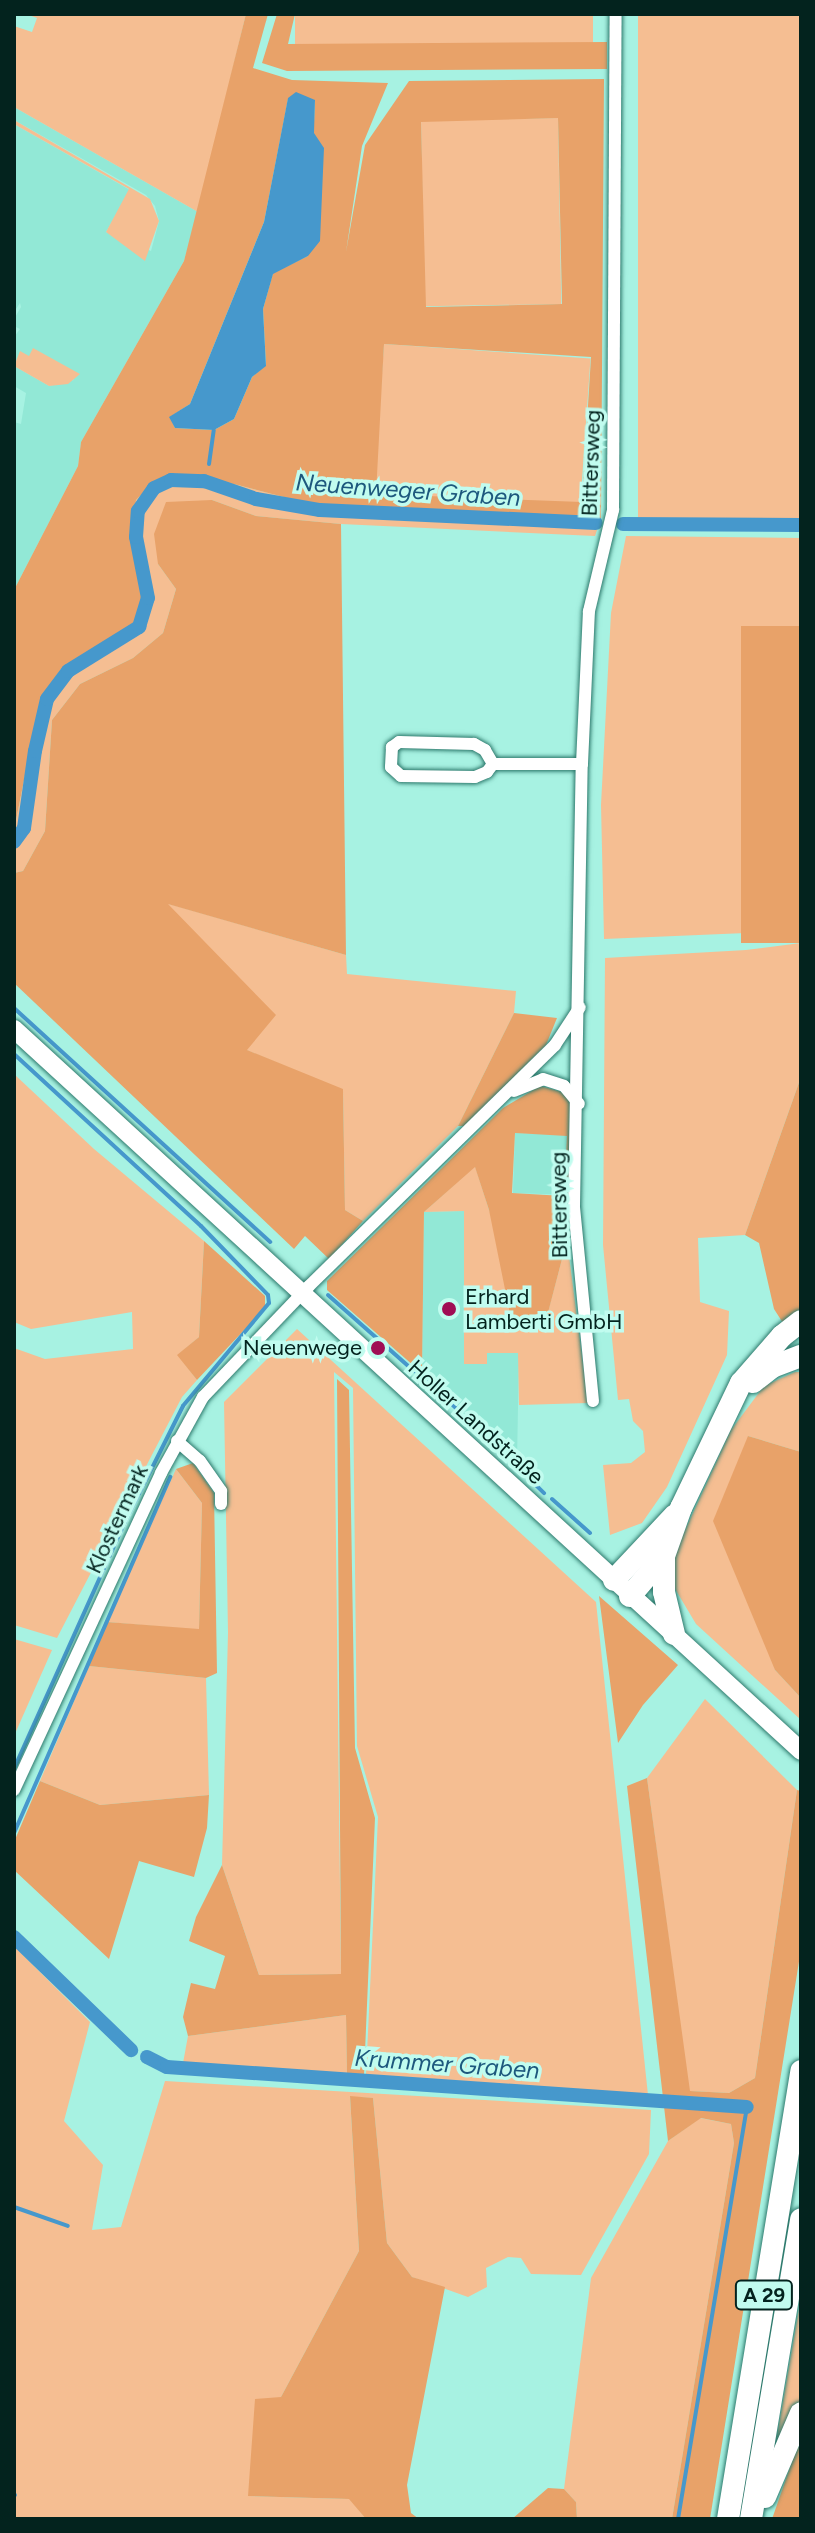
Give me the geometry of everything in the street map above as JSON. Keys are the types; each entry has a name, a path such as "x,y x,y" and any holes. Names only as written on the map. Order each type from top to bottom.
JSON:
{"highway":[{"path":"674,1634 664,1592 664,1556 681,1508 732,1402 754,1366 801,1321"},
{"path":"732,1402 772,1367 801,1356"},
{"path":"622,1588 681,1508"},
{"path":"622,1588 664,1556"},
{"name":"A 29","path":"728,2519 801,2071"},
{"name":"A 29","path":"752,2519 801,2219"},
{"path":"752,2519 801,2413"}],"main road":[{"name":"Holler Landstraße","path":"14,1029 801,1751"}],"street":[{"name":"Bittersweg","path":"593,1401 574,1206 579,1104 582,764 589,611 613,510 616,14"},
{"path":"399,742 474,744 485,750 493,764 487,772 475,777 401,776 391,767 392,747 399,742"},
{"path":"493,764 582,764"},
{"path":"301,1295 555,1045 580,1007"},
{"path":"507,1094 543,1079 564,1086 579,1104"},
{"name":"Klostermark","path":"14,1790 177,1441 203,1397 301,1295"},
{"path":"177,1441 200,1461 221,1491 221,1504"}],"shaded area":[{"path":"26,14 246,14 198,212 14,107 14,26 32,32 37,18"},
{"path":"246,14 268,14 253,68 292,80 388,83 362,146 346,252 365,145 409,81 604,79 601,518 318,506 238,485 172,475 152,484 136,500 132,541 144,598 133,626 61,669 40,701 14,830 14,590 78,466 81,442 184,261","holes":["288,99 315,100 308,256 273,273 263,309 266,365 252,377 234,419 214,430 175,428 170,417 190,404 264,222","558,118 562,304 426,307 421,122","384,344 591,357 582,502 376,494"]},
{"path":"277,14 295,14 288,44 607,42 607,69 287,71 262,63"},
{"path":"295,14 593,14 593,45 295,45"},
{"path":"638,14 801,14 801,519 638,519"},
{"path":"14,107 198,212 184,261 81,442 78,466 14,590 14,422 21,424 26,393 14,386 14,366 49,386 74,380 29,356 14,362 14,337 20,329 14,326 14,319 21,307 20,303 14,312 14,124 130,190 106,232 151,251 159,221 155,206 146,195 14,120"},
{"path":"558,118 561,304 424,306 421,120"},
{"path":"14,120 150,199 159,221 145,261 106,232 129,189 14,124"},
{"path":"384,344 590,358 580,508 374,494"},
{"path":"33,348 80,374 68,384 49,386 14,366 20,351 29,356"},
{"path":"172,475 238,485 318,506 601,518 595,536 341,524 256,516 212,500 158,564 176,589 163,633 133,658 80,684 52,720 45,831 23,871 14,873 14,830 40,701 61,669 105,643 144,598 132,541 136,500 152,484"},
{"path":"212,500 256,516 341,524 346,955 168,904 276,1015 247,1050 343,1089 345,1210 363,1221 329,1259 305,1236 294,1249 14,983 14,873 23,871 45,831 52,720 80,684 133,658 163,633 176,589 158,564 154,534 166,502"},
{"path":"626,536 801,538 801,626 741,630 746,933 604,939 601,805 611,613"},
{"path":"741,626 801,626 801,943 741,943"},
{"path":"166,903 346,955 347,974 516,991 514,1013 458,1126 363,1221 345,1210 343,1090 246,1050"},
{"path":"801,943 801,1077 745,1235 698,1238 700,1302 729,1311 727,1355 667,1487 642,1523 610,1535 603,1465 631,1463 645,1452 643,1431 633,1421 629,1399 618,1400 603,1245 605,958 746,950"},
{"path":"514,1013 557,1018 546,1045 464,1126 458,1126"},
{"path":"14,1074 94,1149 204,1241 199,1337 178,1355 197,1380 182,1397 57,1638 14,1625 14,1348 45,1359 133,1349 132,1312 31,1329 14,1322"},
{"path":"801,1077 801,1308 783,1323 774,1309 759,1243 745,1235"},
{"path":"540,1086 562,1092 573,1104 567,1240 544,1328 512,1324 489,1210 475,1167 424,1212 422,1373 327,1290 327,1281 503,1108","holes":["515,1133 567,1136 564,1196 512,1193"]},
{"path":"515,1133 567,1135 565,1195 513,1193"},
{"path":"475,1166 489,1210 544,1327 567,1240 588,1403 519,1405 518,1353 487,1353 487,1364 464,1364 464,1211 424,1212"},
{"path":"464,1211 464,1364 486,1364 486,1353 519,1353 517,1461 422,1373 424,1212"},
{"path":"204,1241 265,1296 265,1308 197,1380 177,1355 199,1337"},
{"path":"297,1329 596,1602 648,2095 366,2075 378,1817 357,1746 353,1388 334,1372 341,1974 259,1975 222,1865 228,1633 224,1402"},
{"path":"801,1372 801,1452 748,1436 775,1670 801,1698 801,1720 696,1624 671,1582 671,1561 731,1430 764,1386"},
{"path":"337,1379 349,1390 355,1748 375,1818 364,2075 347,2074 346,2015 188,2036 183,2017 191,1983 215,1989 225,1956 189,1941 196,1917 222,1865 259,1975 341,1974"},
{"path":"748,1436 801,1452 801,1698 775,1670 713,1521"},
{"path":"193,1463 214,1493 217,1673 206,1678 89,1666 107,1622 199,1629 202,1503 176,1469"},
{"path":"176,1469 202,1503 199,1630 107,1622"},
{"path":"599,1596 678,1665 643,1705 618,1743"},
{"path":"14,1639 52,1650 14,1736"},
{"path":"89,1666 206,1678 209,1795 100,1805 40,1781"},
{"path":"705,1699 797,1790 755,2078 729,2093 689,2091 647,1778"},
{"path":"647,1778 690,2091 729,2093 755,2078 797,1790 801,1791 801,1949 710,2519 672,2519 734,2143 731,2124 701,2118 668,2141 627,1786"},
{"path":"40,1781 100,1805 209,1795 207,1828 194,1877 139,1861 109,1959 14,1870 14,1842"},
{"path":"14,1946 90,2022 64,2121 103,2165 92,2230 121,2227 165,2081 651,2110 649,2154 581,2275 531,2274 521,2258 508,2257 486,2268 487,2287 468,2297 412,2277 387,2243 373,2098 350,2097 359,2251 281,2397 249,2496 350,2499 366,2519 14,2519"},
{"path":"346,2015 347,2074 183,2063 188,2036"},
{"path":"350,2096 373,2098 387,2243 412,2277 445,2287 407,2485 411,2513 419,2519 366,2519 349,2499 248,2496 255,2399 281,2397 359,2251"},
{"path":"700,2118 731,2124 734,2143 672,2519 577,2519 576,2502 564,2489 591,2278 668,2141"},
{"path":"801,2297 801,2401 775,2448"},
{"path":"801,2442 801,2519 772,2519 794,2456"},
{"path":"548,2488 564,2489 576,2502 577,2519 512,2519"}],"water":[{"path":"296,92 315,100 314,133 324,148 320,241 308,256 273,274 263,309 266,366 252,377 234,419 214,430 175,428 169,417 190,404 264,222 288,98"}],"waterway":[{"name":"Neuenweger Graben","path":"209,464 214,430"},
{"name":"Neuenweger Graben","path":"14,842 24,828 35,751 47,699 68,671 139,627 148,598 136,537 138,511 154,488 171,480 204,481 256,499 320,510 596,523"},
{"name":"Neuenweger Graben","path":"623,524 801,525"},
{"path":"14,1008 270,1242"},
{"path":"14,1054 201,1226 268,1295 269,1303 183,1406 124,1524 14,1769"},
{"path":"328,1295 414,1371"},
{"path":"425,1379 460,1412"},
{"path":"471,1423 490,1440"},
{"path":"504,1454 544,1493"},
{"path":"14,1833 170,1477"},
{"path":"552,1499 590,1533"},
{"name":"Krummer Graben","path":"14,1937 131,2050"},
{"name":"Krummer Graben","path":"147,2057 167,2067 747,2107"},
{"path":"678,2519 747,2107"},
{"path":"14,2207 68,2226"}],"place":[{"name":"Erhard Lamberti GmbH","path":"449,1309"},
{"name":"Neuenwege","path":"378,1348"}]}
